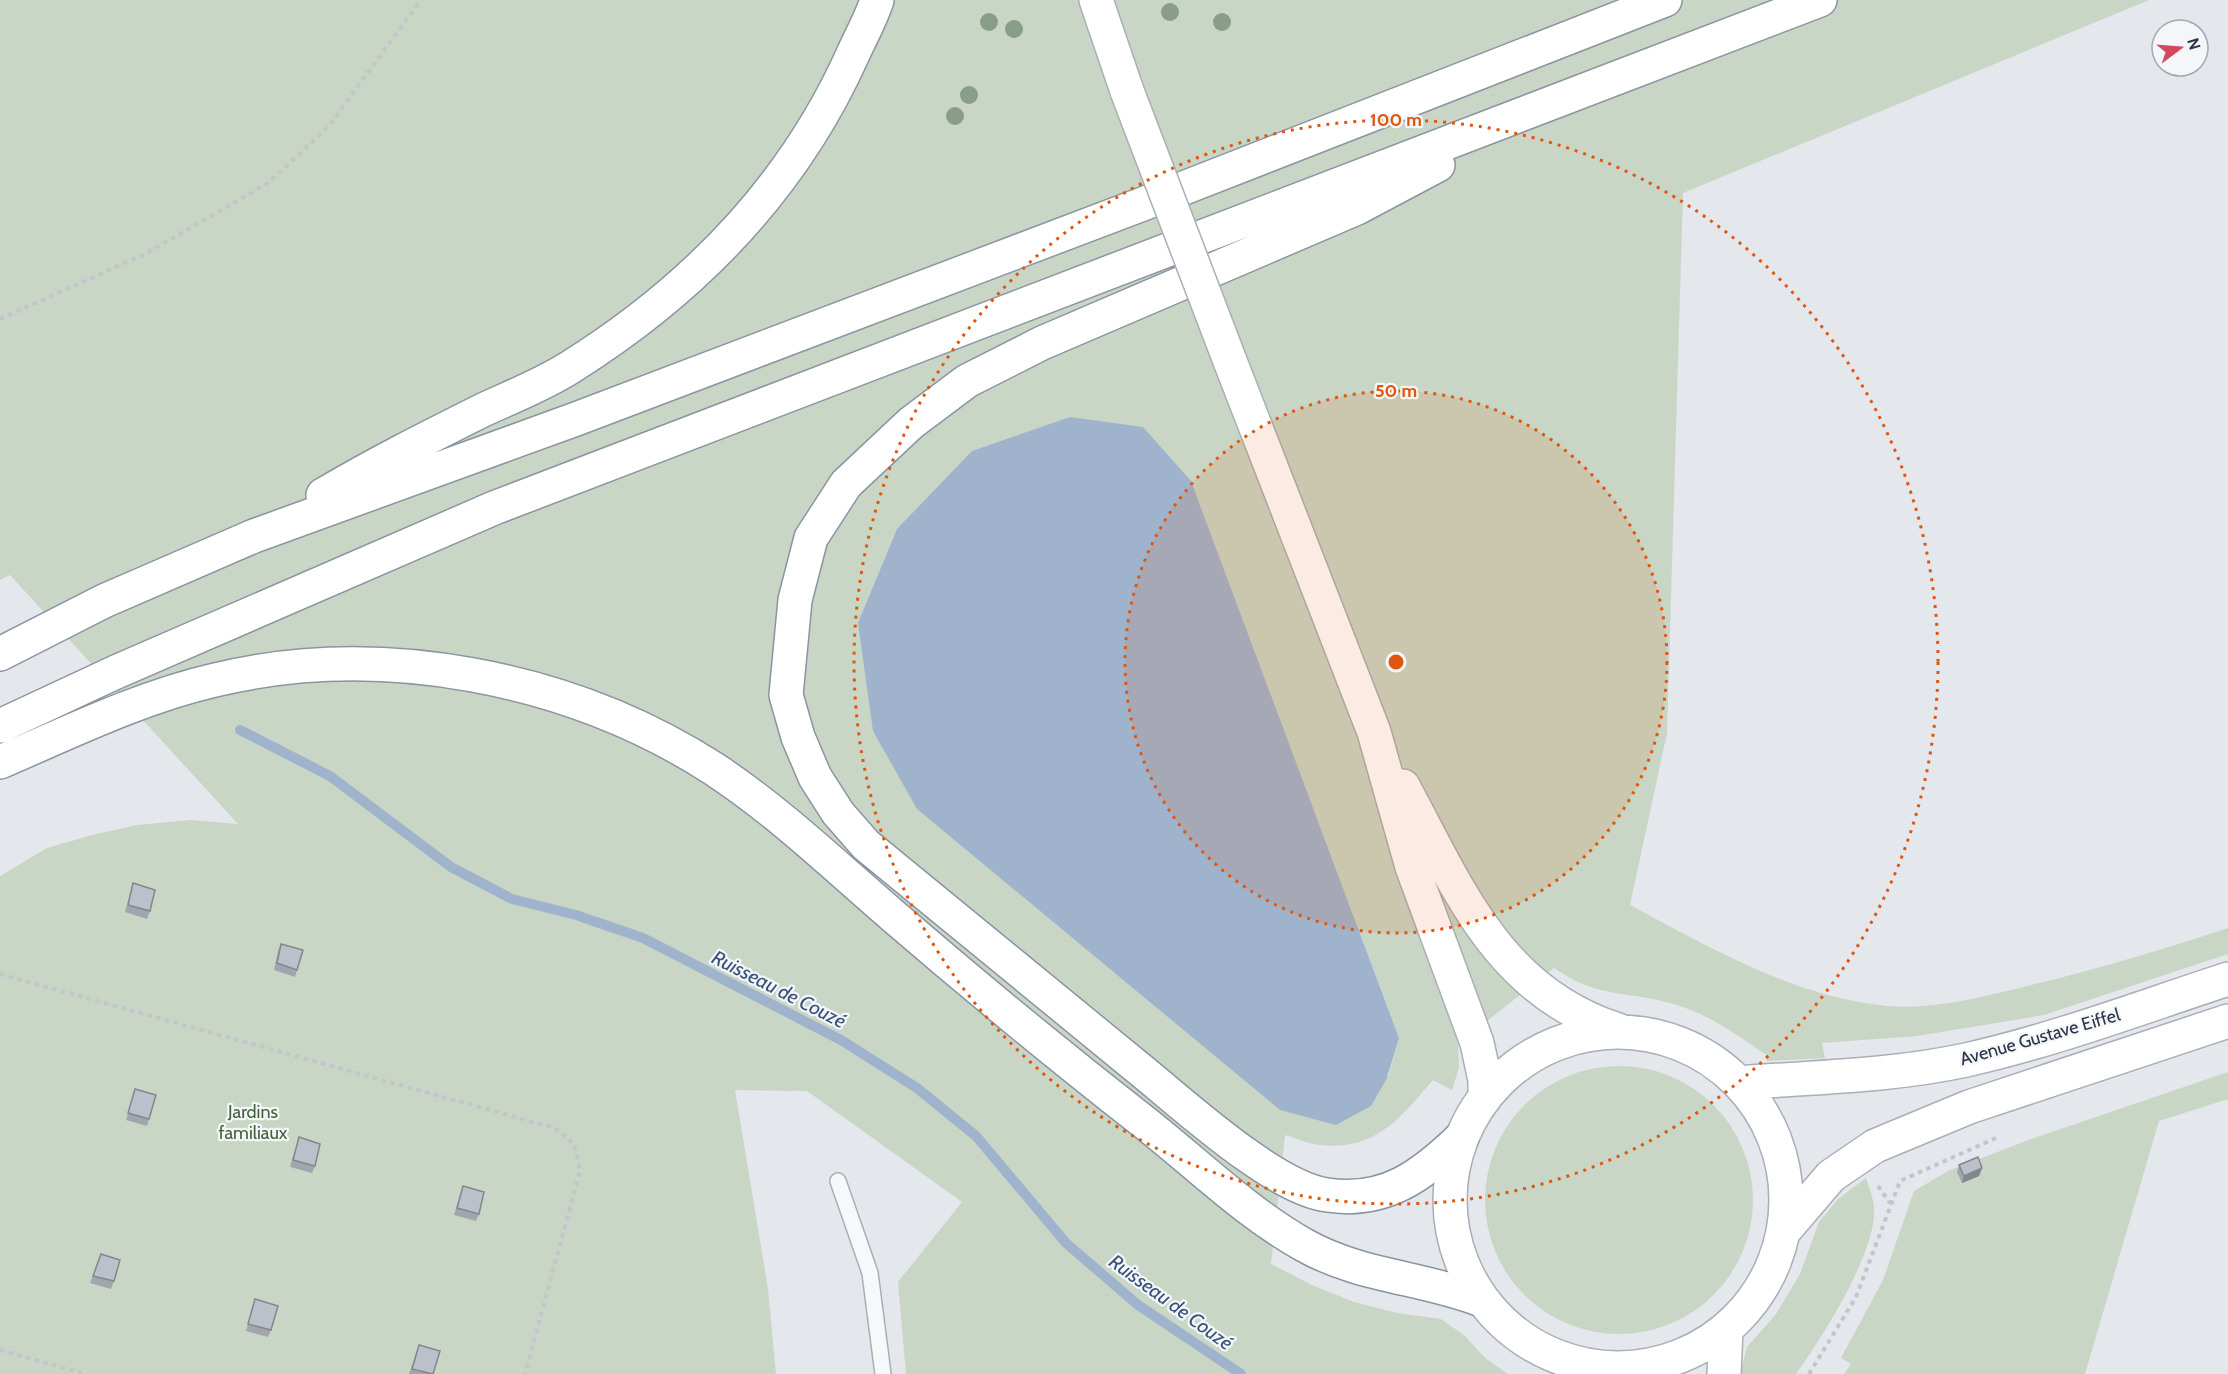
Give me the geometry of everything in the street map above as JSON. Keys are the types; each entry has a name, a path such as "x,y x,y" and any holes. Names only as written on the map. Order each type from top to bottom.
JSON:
{"main road":[{"path":"254,536 362,472 567,369 631,326 685,283 732,239 792,163 838,89 876,0"},
{"path":"1096,0 1127,91 1374,732 1412,867 1477,1043 1485,1080 1485,1097"},
{"path":"0,654 104,601 254,536 576,419 1148,202 1665,0"},
{"path":"0,726 127,667 494,508 1820,0"},
{"path":"1462,1137 1426,1170 1402,1184 1373,1195 1349,1197 1326,1195 1284,1181 1204,1121 866,845 838,813 815,777 798,737 786,695 795,600 811,538 846,484 911,423 967,381 1095,320 1357,208 1440,164 1509,119"},
{"path":"0,762 114,713 213,680 269,670 330,665 378,665 468,674 550,693 587,706 651,735 713,769 777,816 1038,1039 1263,1218 1303,1245 1359,1270 1447,1287 1481,1300"},
{"path":"1374,732 1460,890 1502,954 1533,985 1564,1008 1589,1021 1625,1032"},
{"name":"Avenue Gustave Eiffel","path":"1739,1083 1912,1069 1965,1060 2019,1047 2228,979"},
{"path":"1784,1231 1831,1176 1875,1146 1969,1107 2228,1021"},
{"path":"1599,1032 1648,1034 1694,1049 1722,1067 1739,1083 1761,1110 1778,1150 1785,1177 1784,1231 1767,1278 1754,1299 1726,1329 1704,1345 1675,1358 1632,1371 1583,1365 1540,1350 1512,1332 1481,1300 1463,1268 1454,1246 1450,1225 1449,1193 1452,1167 1462,1137 1485,1097 1505,1074 1528,1057 1555,1045 1599,1032"},
{"path":"1724,1374 1726,1329"}],"lane":[{"path":"838,1181 870,1273 883,1374"}],"path":[{"path":"0,319 147,253 268,183 328,127 421,0"},
{"path":"0,974 555,1128 574,1144 580,1171 525,1374"},
{"path":"1809,1374 1856,1297 1900,1181 2001,1136"},
{"path":"0,1350 85,1374"}],"green space":[{"name":"Jardins familiaux","path":"0,0 2149,0 1683,193 1667,733 1630,905 1691,938 1786,981 1853,1001 1887,1006 1905,1007 1958,1002 1993,994 2153,952 2228,928 2228,954 2044,1015 1917,1036 1822,1043 1825,1058 1767,1061 1766,1055 1756,1048 1701,1015 1660,1000 1600,990 1554,968 1458,1044 1459,1068 1452,1090 1433,1080 1410,1107 1386,1129 1357,1143 1321,1145 1285,1135 1271,1264 1312,1285 1354,1302 1397,1313 1441,1319 1465,1336 1485,1358 1508,1374 906,1374 898,1282 962,1202 807,1091 735,1090 768,1289 776,1374 0,1374 0,876 47,848 137,825 191,820 238,824 10,575 0,580","holes":["1191,481 1399,1038 1388,1078"]},
{"path":"1632,1066 1670,1076 1694,1088 1714,1105 1731,1125 1743,1149 1751,1174 1753,1200 1751,1226 1743,1251 1731,1275 1714,1295 1694,1312 1670,1324 1645,1332 1606,1334 1568,1324 1544,1312 1515,1285 1507,1275 1495,1251 1487,1226 1485,1187 1495,1149 1507,1125 1534,1096 1544,1088 1568,1076 1593,1068"},
{"path":"2228,1072 2228,1099 2159,1121 2085,1374 1844,1374 1851,1364 1841,1358 1883,1280 1914,1191 1948,1171 2031,1139"},
{"path":"1866,1178 1874,1209 1873,1227 1867,1248 1846,1294 1819,1340 1796,1374 1740,1374 1747,1347 1776,1314 1800,1274 1819,1222 1838,1199"}],"water":[{"path":"1070,417 1143,427 1191,481 1399,1038 1387,1078 1371,1106 1336,1125 1280,1110 917,809 873,731 858,623 897,529 972,451"}],"building":[{"path":"133,883 155,890 150,911 128,905"},
{"path":"281,944 303,950 297,970 277,963"},
{"path":"135,1089 156,1095 149,1119 128,1113"},
{"path":"299,1137 320,1144 315,1166 293,1160"},
{"path":"1978,1157 1982,1168 1964,1176 1959,1165"},
{"path":"463,1186 484,1192 479,1214 457,1208"},
{"path":"101,1254 120,1260 114,1281 93,1276"},
{"path":"255,1299 278,1306 271,1330 248,1324"},
{"path":"419,1345 440,1351 433,1374 412,1369"}],"waterway":[{"name":"Ruisseau de Couzé","path":"240,730 330,776 451,867 512,899 576,915 643,938 841,1040 917,1088 976,1136 1066,1243 1138,1305 1241,1374"}]}
